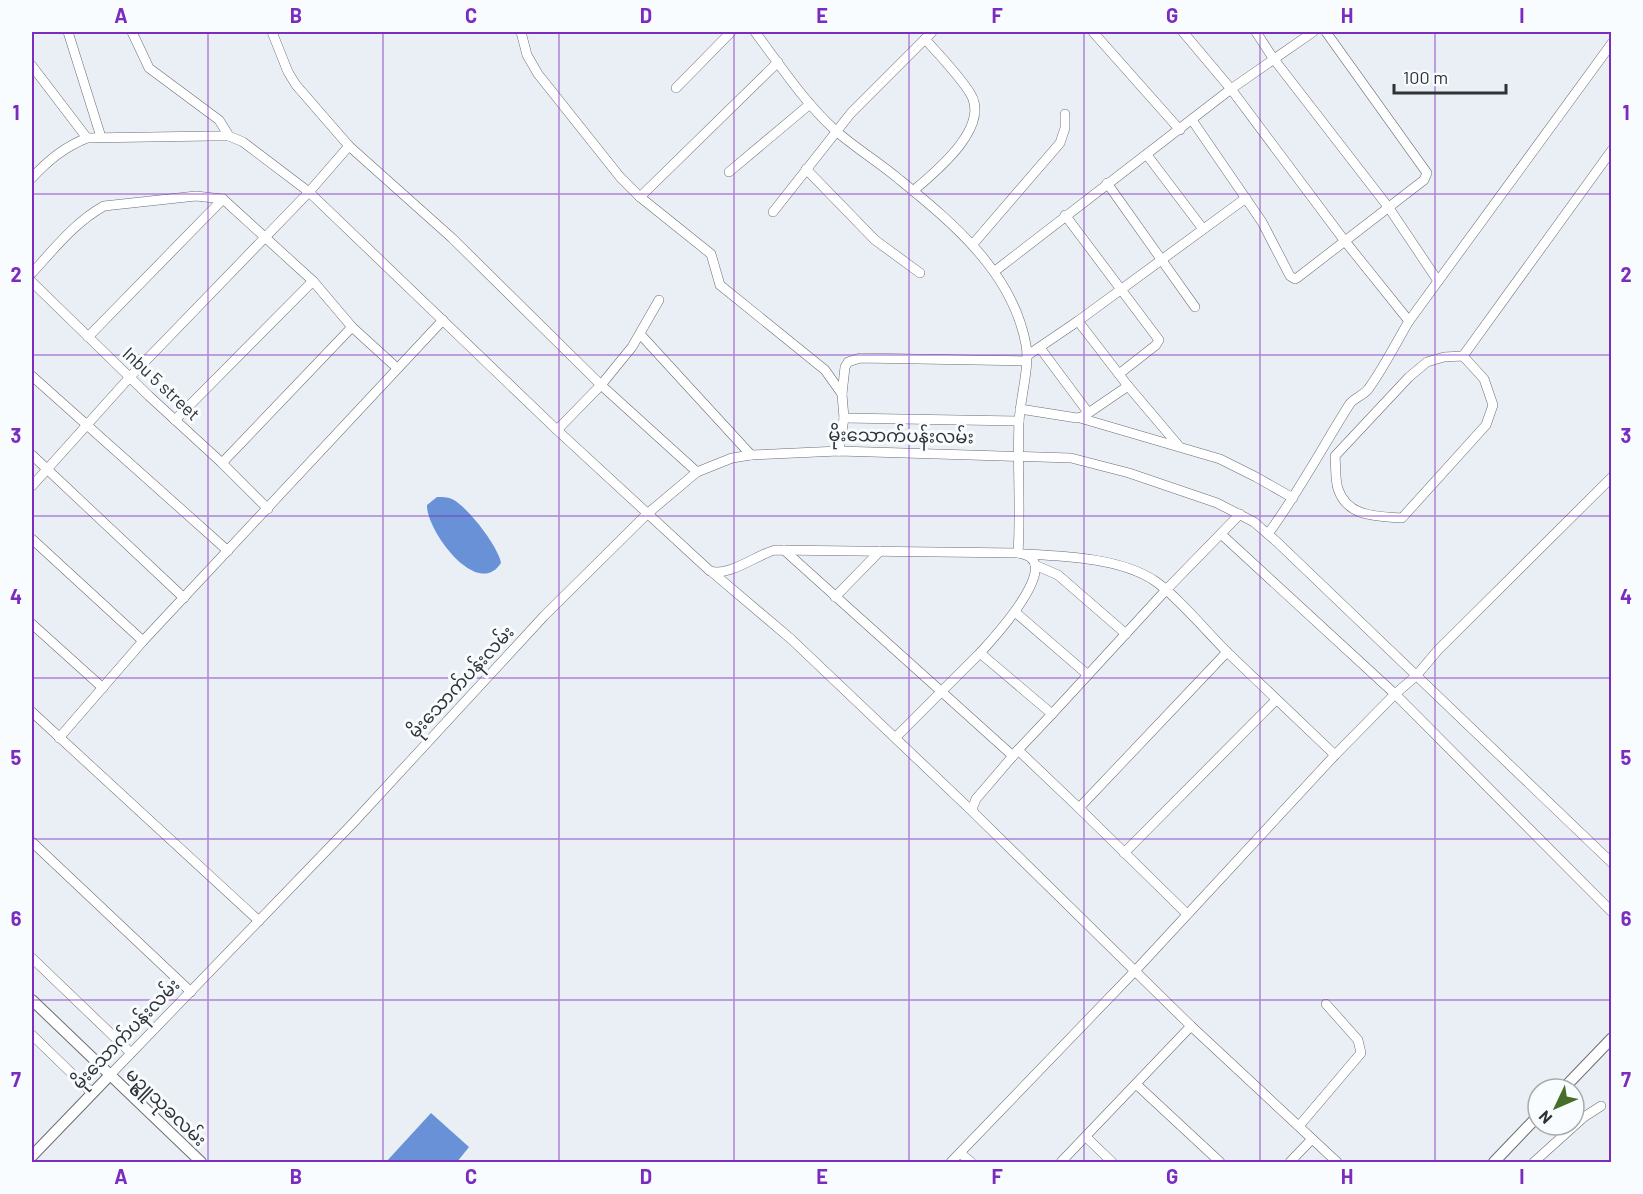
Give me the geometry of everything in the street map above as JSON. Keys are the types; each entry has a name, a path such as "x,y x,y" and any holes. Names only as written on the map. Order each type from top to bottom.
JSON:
{"street":[{"path":"68,32 101,137"},
{"path":"132,32 149,68 219,120 229,136"},
{"path":"272,32 288,72 296,85 349,146 452,238 601,385 697,472"},
{"path":"521,32 528,56 538,74 620,177 640,197 711,254 720,285 825,370 842,394"},
{"path":"676,88 731,32"},
{"path":"755,32 810,104 836,131 913,191 973,244 995,271 1012,299 1022,327 1027,358 1019,422 1018,553"},
{"path":"1093,32 1180,130"},
{"path":"1183,32 1231,89 1344,240 1409,321"},
{"path":"1256,32 1273,58 1389,208 1438,281"},
{"path":"995,271 1231,89 1313,32"},
{"path":"1192,120 1262,222 1292,278 1297,278 1424,180 1427,173 1326,32"},
{"path":"774,212 851,113 929,35 971,94 975,109 963,142 951,159 913,191"},
{"path":"1268,534 1293,498 1350,403 1369,389 1409,321 1611,43"},
{"path":"640,197 778,62"},
{"path":"32,66 87,138"},
{"path":"729,172 810,104"},
{"path":"973,244 1060,143 1065,128 1065,114"},
{"path":"32,178 59,152 87,138 229,136 261,154 309,192 647,514 790,639 896,737 1191,1026 1337,1162"},
{"path":"32,486 129,378 309,192 349,146"},
{"path":"1463,356 1611,150"},
{"path":"1147,154 1203,229"},
{"path":"806,169 875,240 920,273"},
{"path":"1107,183 1196,307"},
{"path":"32,273 77,225 104,206 196,196 223,199 313,281 352,327 397,368"},
{"path":"839,451 844,418 842,394 845,367 848,362 854,359 1027,358 1246,198"},
{"path":"88,338 223,199"},
{"path":"1065,215 1159,340 1156,345 1119,374"},
{"path":"175,420 313,281"},
{"name":"Inbu 5 street","path":"32,282 129,378 222,463 268,509"},
{"path":"557,430 601,385 632,347 659,300"},
{"path":"59,738 143,641 443,321"},
{"path":"1078,321 1128,386 1179,446"},
{"path":"222,463 352,327"},
{"path":"640,334 751,455"},
{"path":"1040,348 1087,409 1082,417"},
{"path":"1463,356 1484,379 1493,405 1486,426 1402,518 1366,516 1349,508 1338,490 1335,456 1426,362 1444,357 1463,356"},
{"path":"32,376 228,551"},
{"path":"1082,417 1128,386"},
{"path":"1020,409 1082,417 1220,459 1293,498"},
{"path":"844,418 1019,422"},
{"name":"မိုးသောက်ပန်းလမ်း","path":"32,1156 354,822 544,616 647,514 697,472 732,458 839,451 1071,458 1099,464 1175,488 1240,514 1268,534 1611,863"},
{"path":"32,455 184,598"},
{"path":"951,1162 1135,971 1335,755 1416,676 1438,650 1611,477"},
{"path":"975,814 972,808 975,799 1015,753 1240,514"},
{"path":"1221,534 1395,694 1611,912"},
{"path":"32,539 143,641"},
{"path":"710,571 725,572 761,554 775,550 1018,553 1081,558 1114,565 1145,575 1166,590 1276,700 1335,755"},
{"path":"784,550 942,692 1079,808 1187,914"},
{"path":"835,597 880,551"},
{"path":"896,737 980,653 1015,612 1033,582 1035,565 1031,558 1018,553"},
{"path":"1035,565 1058,575 1126,634"},
{"path":"1015,612 1088,675"},
{"path":"32,624 103,688"},
{"path":"1079,808 1227,652"},
{"path":"980,653 1052,714"},
{"path":"1124,854 1276,700"},
{"path":"32,712 259,921"},
{"path":"32,842 190,992"},
{"path":"32,958 131,1053"},
{"name":"မဥ္ဇူသုခလမ်း","path":"32,1000 201,1162"},
{"path":"1299,1126 1361,1053 1358,1040 1326,1004"},
{"path":"1061,1162 1191,1026"},
{"path":"32,1035 92,1094"},
{"path":"1574,1077 1611,1038"},
{"path":"1136,1084 1220,1162"},
{"path":"1534,1162 1584,1117 1601,1106"},
{"path":"1494,1162 1526,1129"},
{"path":"1086,1137 1112,1162"},
{"path":"1290,1162 1312,1139"},
{"path":"960,1153 971,1162"}],"water":[{"path":"437,497 450,498 458,503 488,537 501,563 491,572 479,573 467,568 444,544 435,530 427,505"},
{"path":"431,1113 469,1147 457,1162 386,1162"}]}
